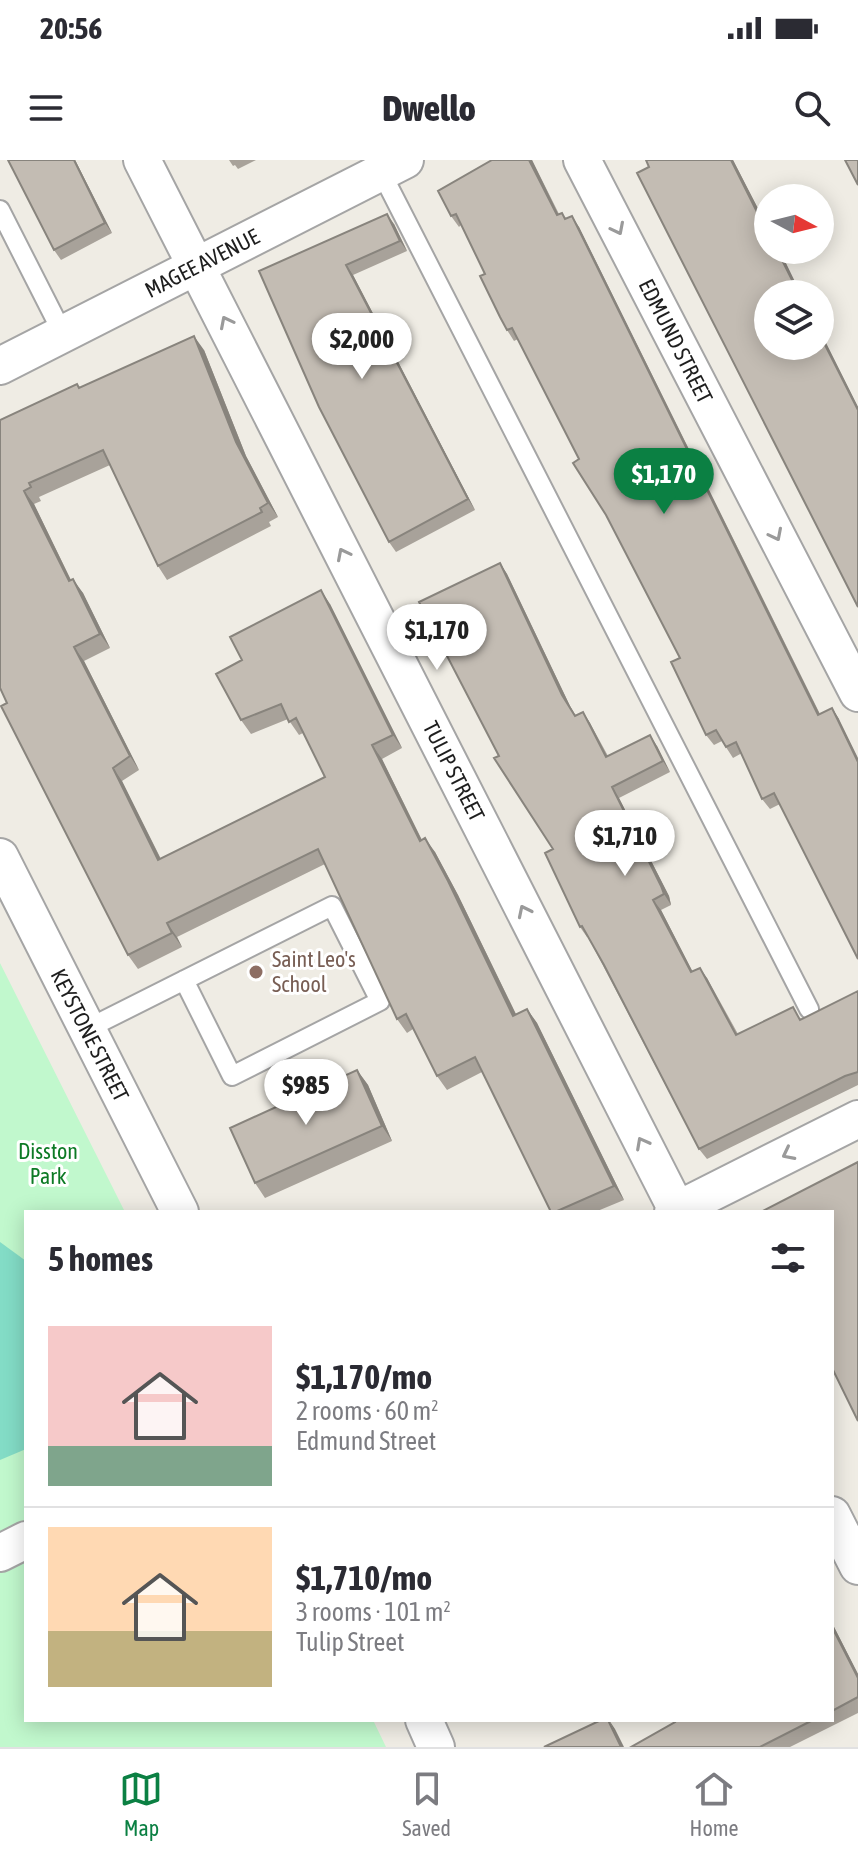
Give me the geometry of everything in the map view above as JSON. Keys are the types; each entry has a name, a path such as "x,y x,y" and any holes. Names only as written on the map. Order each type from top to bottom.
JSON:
{"street":[{"name":"TULIP STREET","path":"142,160 675,1210"},
{"name":"EDMUND STREET","path":"582,160 858,693"},
{"name":"MAGEE AVENUE","path":"0,366 387,164"},
{"name":"KEYSTONE STREET","path":"0,857 179,1210"},
{"path":"678,1210 858,1119"},
{"path":"834,1519 858,1566"},
{"path":"0,1553 24,1541"},
{"path":"425,1722 436,1747"}],"lane":[{"path":"387,164 809,1009"},
{"path":"0,210 63,334"},
{"path":"87,1029 184,980 332,906 380,1001 232,1076 184,980"}],"green space":[{"name":"Disston Park","path":"0,963 124,1210 24,1210 24,1722 374,1722 386,1747 0,1747"},
{"path":"0,1242 24,1260 24,1450 0,1460"}],"building":[{"path":"8,160 74,160 105,223 54,250"},
{"path":"492,160 529,160 557,215 562,213 565,219 572,216 818,715 832,708 858,762 858,959 774,793 762,799 736,742 726,747 716,730 706,735 671,662 680,658 606,515 573,463 579,459 512,328 507,330 500,317 480,276 485,274 456,214 451,216 438,191"},
{"path":"646,160 731,160 754,206 754,264 784,264 792,280 754,280 754,360 833,360 858,410 858,607 637,173 649,167"},
{"path":"845,160 858,160 858,185"},
{"path":"387,214 400,241 346,265 468,499 389,542 319,407 259,271"},
{"path":"194,336 236,442 268,503 260,508 262,512 158,566 103,450 29,483 31,487 24,491 69,581 73,579 100,634 74,647 130,756 113,768 158,860 325,777 296,718 289,722 281,704 241,720 216,674 242,660 230,637 321,590 393,735 372,745 420,841 425,838 448,881 513,1016 527,1009 614,1186 560,1210 550,1210 475,1057 437,1076 406,1014 397,1019 318,849 167,923 172,933 128,955 1,706 7,703 0,688 0,420 77,384 79,388"},
{"path":"500,563 562,695 575,716 583,712 606,757 650,735 663,761 612,787 664,894 653,900 691,972 700,968 736,1035 793,1007 800,1020 858,991 858,1072 699,1149 604,965 580,927 545,853 553,849 494,758 499,756 419,602"},
{"path":"357,1070 382,1126 255,1183 230,1128"},
{"path":"858,1162 858,1421 834,1372 834,1210 765,1210"},
{"path":"834,1631 858,1678 858,1697 834,1710"},
{"path":"597,1722 609,1722 621,1747 544,1747"},
{"path":"675,1722 809,1722 760,1747 631,1747"}],"place":[{"name":"Saint Leo's School","path":"256,972"}]}
